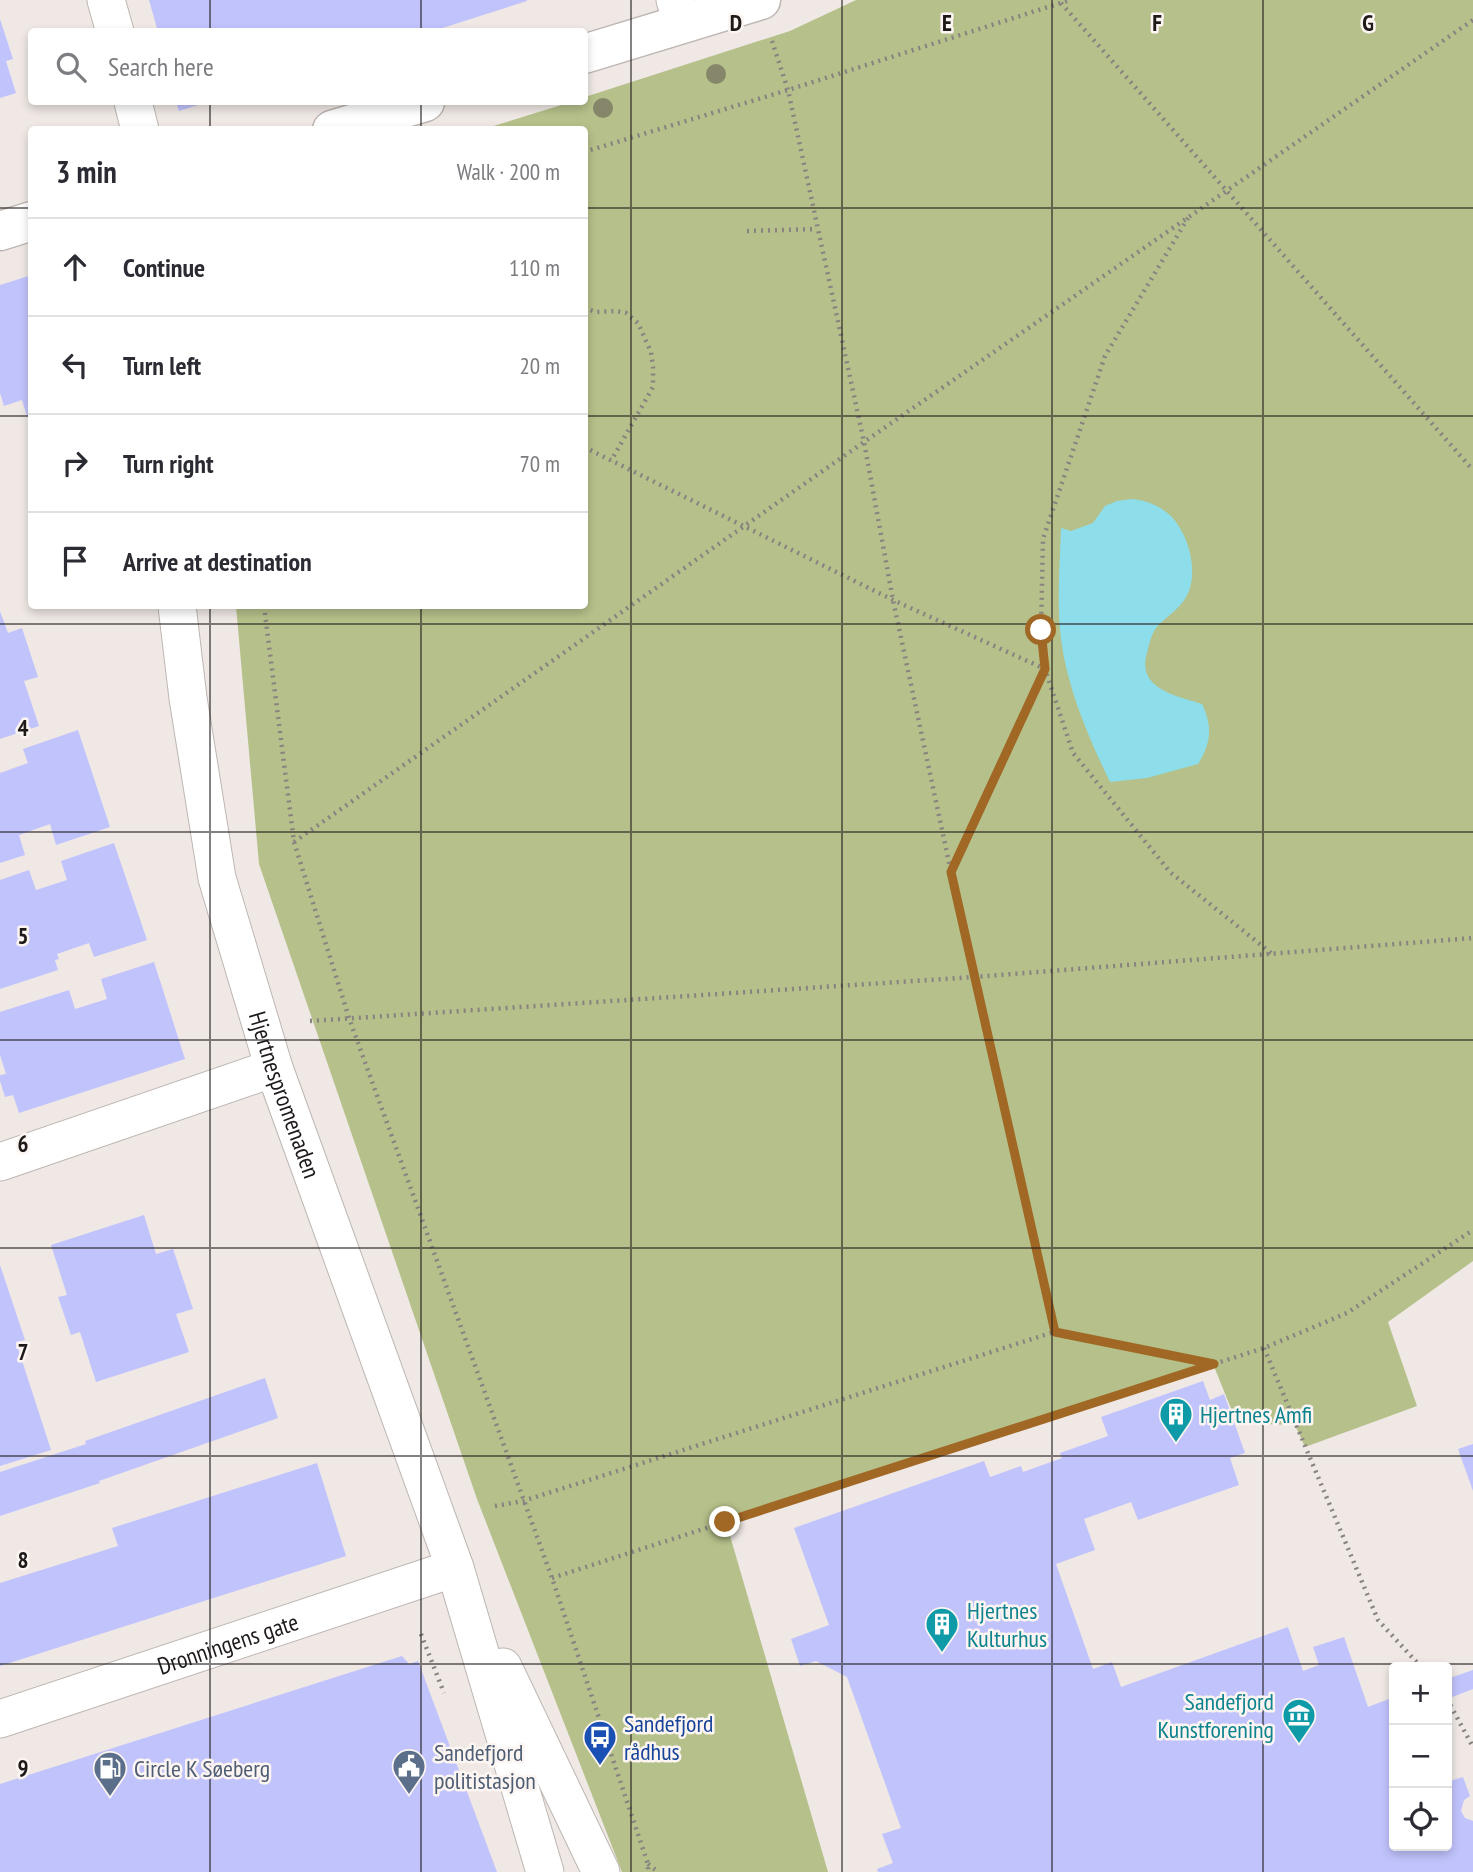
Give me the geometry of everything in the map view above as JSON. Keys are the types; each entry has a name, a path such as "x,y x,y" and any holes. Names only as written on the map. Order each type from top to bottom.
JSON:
{"street":[{"path":"106,0 114,28"},
{"path":"588,52 679,12 761,0"},
{"path":"134,105 139,126"},
{"path":"345,126 415,105"},
{"path":"0,231 28,222"},
{"name":"Hjertnespromenaden","path":"177,609 188,698 217,878 274,1068 455,1568 545,1872"},
{"path":"0,1162 274,1068"},
{"name":"Hjertnespromenaden","path":"455,1568 601,1872"},
{"name":"Dronningens gate","path":"0,1719 455,1568"}],"path":[{"path":"588,151 1070,0"},
{"path":"1061,3 1473,470"},
{"path":"295,842 864,442 1473,20"},
{"path":"771,38 788,90 864,442 893,600 951,872 1055,1332"},
{"path":"1189,217 1105,355 1042,539 1041,630 1045,669 1073,754 1170,872 1271,953"},
{"path":"747,231 817,229"},
{"path":"588,309 596,312 616,310 626,313 638,323 652,360 653,387 611,461"},
{"path":"588,449 893,600 1045,669"},
{"path":"264,609 295,842 349,1018 552,1578 648,1864 648,1872"},
{"path":"951,872 1045,669"},
{"path":"310,1021 974,977 1473,938"},
{"path":"552,1578 1264,1348 1347,1313 1473,1230"},
{"path":"495,1506 523,1501 1055,1332 1214,1364"},
{"path":"1264,1348 1378,1620 1416,1662"},
{"path":"1452,1708 1473,1747"},
{"path":"648,1864 658,1872"}],"green space":[{"path":"856,0 1473,0 1473,1261 1388,1322 1417,1406 1305,1447 1295,1425 1237,1423 1213,1364 726,1522 828,1872 622,1872 477,1499 259,864 236,609 588,609 588,126 494,126 561,105 588,105 588,96 790,31"}],"water":[{"path":"1132,499 1158,507 1174,519 1186,541 1192,570 1190,589 1186,597 1156,628 1151,637 1145,665 1147,675 1161,689 1202,704 1208,720 1209,735 1206,749 1198,764 1147,778 1110,782 1078,708 1063,650 1059,604 1061,528 1071,531 1093,523 1105,506"}],"building":[{"path":"149,0 527,0 443,28 157,28"},
{"path":"0,19 13,59 6,61 16,93 0,98"},
{"path":"177,105 198,105 179,111"},
{"path":"28,276 27,416 22,400 4,406 0,393 0,285"},
{"path":"0,611 8,633 22,628 38,677 24,681 39,726 0,739"},
{"path":"78,730 110,827 56,845 50,824 19,835 25,855 0,863 0,773 28,763 23,749"},
{"path":"114,843 147,940 94,957 89,943 57,954 59,959 55,960 58,970 0,989 0,880 29,870 36,890 67,880 61,861"},
{"path":"154,962 185,1059 19,1113 13,1095 5,1097 0,1081 0,1075 6,1074 0,1055 0,1012 69,990 75,1009 107,999 101,979"},
{"path":"144,1215 156,1254 173,1249 193,1309 176,1314 189,1352 96,1382 80,1332 71,1335 58,1297 67,1295 51,1245"},
{"path":"0,1265 25,1340 16,1342 51,1450 0,1466"},
{"path":"265,1378 278,1418 99,1481 100,1483 0,1516 0,1472 86,1444 85,1441"},
{"name":"Hjertnes Kulturhus","path":"1203,1381 1210,1400 1224,1394 1245,1453 1230,1458 1239,1485 1138,1520 1131,1502 1084,1519 1095,1550 1056,1564 1093,1669 1112,1662 1121,1687 1288,1627 1303,1671 1319,1665 1313,1647 1344,1637 1368,1707 1389,1699 1389,1851 1452,1851 1452,1780 1463,1777 1470,1796 1464,1800 1461,1811 1465,1818 1473,1821 1473,1872 878,1872 877,1869 893,1863 882,1834 901,1828 847,1677 816,1661 800,1666 791,1639 829,1625 794,1528 984,1461 990,1477 1021,1466 1023,1472 1062,1458 1060,1453 1108,1436 1101,1417"},
{"path":"1473,1444 1473,1491 1458,1449"},
{"path":"317,1463 346,1556 0,1666 0,1583 118,1546 112,1528"},
{"path":"402,1656 409,1664 418,1661 497,1872 0,1872 0,1784"},
{"path":"1473,1670 1473,1689 1452,1697 1452,1677"}],"place":[{"name":"Hjertnes Amfi","path":"1176,1444"},
{"name":"Hjertnes Kulturhus","path":"942,1654"},
{"name":"Sandefjord Kunstforening","path":"1299,1745"},
{"name":"Sandefjord rådhus","path":"600,1767"},
{"name":"Sandefjord politistasjon","path":"409,1796"},
{"name":"Circle K Søeberg","path":"110,1798"}],"route":[{"path":"725,1522 1214,1364 1055,1332 951,872 1045,669 1041,630"}]}
